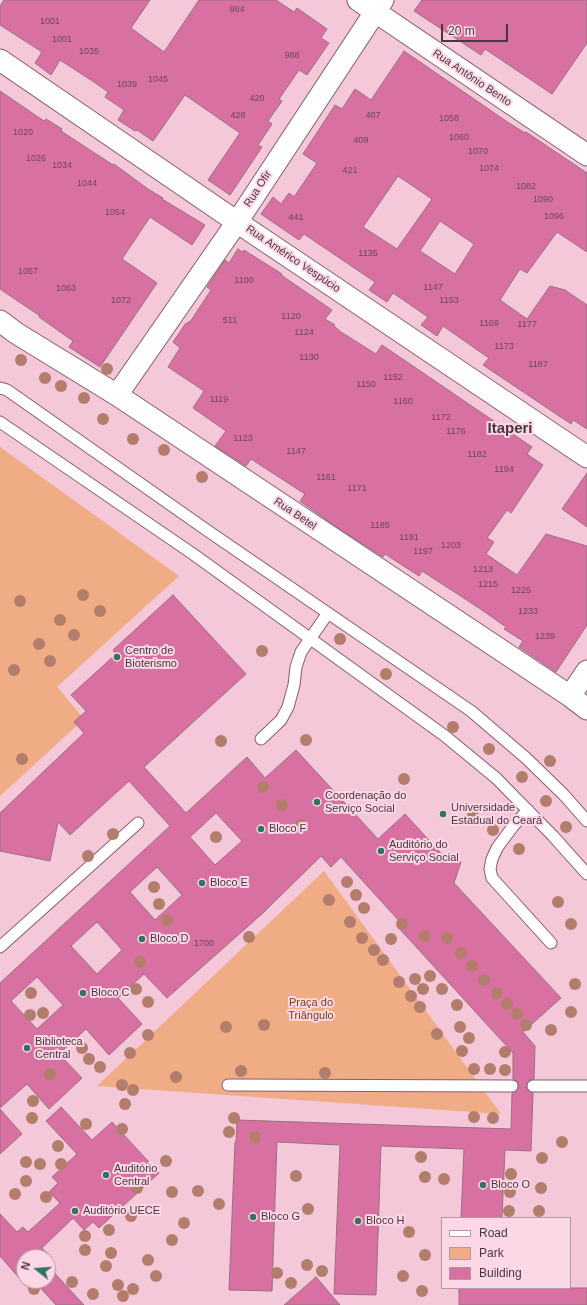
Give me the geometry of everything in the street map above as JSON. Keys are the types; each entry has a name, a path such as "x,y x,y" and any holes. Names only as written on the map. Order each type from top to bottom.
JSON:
{"street":[{"name":"Rua Antônio Bento","path":"358,0 379,6 587,155"},
{"name":"Rua Ofir","path":"117,395 237,222 379,6"},
{"name":"Rua Américo Vespúcio","path":"0,60 237,222 587,457"},
{"name":"Rua Betel","path":"0,321 16,333 117,395 570,696 587,709"},
{"path":"570,696 587,672"}],"lane":[{"path":"0,388 12,394 471,711 526,758 564,795 587,821"},
{"path":"0,422 187,549 310,637 468,754 496,778 528,810 587,874"},
{"path":"261,739 281,720 288,707 301,652 328,613"},
{"path":"528,810 514,825 497,848 492,859 490,869 492,878 551,943"},
{"path":"0,947 138,823"},
{"path":"228,1085 512,1086"},
{"path":"533,1086 587,1086"}],"green space":[{"path":"0,447 179,576 57,687 84,719 0,796"},
{"name":"Praça do Triângulo","path":"324,871 501,1114 97,1086"}],"building":[{"path":"4,0 150,0 131,28 164,52 199,0 276,0 294,12 297,8 327,29 321,38 329,43 307,75 299,70 279,99 282,101 268,121 272,124 258,145 262,147 230,195 208,180 240,133 185,95 153,141 137,130 135,131 118,120 124,110 105,97 108,92 94,82 60,60 51,75 35,63 42,52 0,25 0,6"},
{"path":"422,0 587,0 587,43 552,94 485,49 481,55 414,11"},
{"path":"404,51 509,123 525,133 526,132 587,173 587,252 557,232 527,273 520,269 500,300 527,319 550,286 565,290 587,305 587,429 573,420 571,424 483,365 489,358 443,326 437,336 421,325 428,317 393,293 387,302 369,290 375,282 304,234 299,240 261,214 273,197 281,204 289,193 294,197 317,163 303,154 335,105 342,109 355,89 371,100","holes":["398,176 432,199 397,249 363,227","440,221 474,244 455,274 420,251"]},
{"path":"0,91 44,121 46,119 62,129 61,131 113,165 114,164 163,198 162,199 205,225 192,245 150,217 122,259 157,283 100,367 69,347 73,341 39,317 40,316 0,289"},
{"path":"238,249 242,252 244,250 282,274 281,275 332,310 325,319 335,325 334,326 341,332 376,354 382,345 532,447 527,454 543,465 511,513 507,510 487,538 494,542 486,554 517,575 546,534 587,546 587,625 556,672 519,647 523,641 504,629 506,627 479,608 422,571 419,576 385,554 383,557 338,528 300,501 305,494 251,459 246,466 215,446 226,431 193,408 204,391 168,367 180,348 173,342 186,323 187,324 189,321 190,322 211,290 207,287 225,260 229,263"},
{"path":"587,473 587,527 562,509"},
{"path":"173,595 246,674 144,767 186,813 247,757 265,778 296,750 378,839 405,814 448,861 461,862 454,883 561,998 523,1032 535,1046 534,1079 529,1080 526,1086 527,1090 533,1093 531,1151 505,1150 502,1217 461,1217 464,1149 381,1146 376,1295 334,1294 340,1145 277,1142 272,1291 229,1290 237,1120 511,1129 512,1093 518,1090 519,1086 518,1082 513,1079 513,1053 397,926 401,923 341,857 331,867 321,856 263,913 167,998 144,974 118,998 142,1024 109,1055 86,1029 59,1054 82,1078 49,1109 27,1084 0,1108 0,983 170,826 129,781 70,835 58,822 50,861 0,851 0,813 84,733 74,722 86,711 71,695 116,654 113,650","holes":["216,813 242,841 215,865 190,837","157,867 182,895 155,920 130,892","97,922 122,950 97,974 71,946","37,977 63,1005 37,1029 11,1001"]},
{"name":"Auditório Central","path":"61,1107 92,1140 112,1122 159,1173 99,1228 93,1222 84,1230 73,1218 42,1248 43,1249 16,1249 16,1274 0,1256 0,1214 17,1232 23,1227 28,1232 60,1203 49,1192 58,1183 52,1177 77,1154 46,1121"},
{"path":"0,1109 22,1134 0,1154"},
{"path":"56,1275 84,1305 56,1305 41,1289 56,1289"},
{"path":"316,1277 340,1305 284,1305"},
{"path":"587,1288 587,1305 459,1305 459,1289"}],"place":[{"name":"Centro de Bioterismo","path":"117,657"},
{"name":"Coordenação do Serviço Social","path":"317,802"},
{"name":"Universidade Estadual do Ceará","path":"443,814"},
{"name":"Bloco F","path":"261,829"},
{"name":"Auditório do Serviço Social","path":"381,851"},
{"name":"Bloco E","path":"202,883"},
{"name":"Bloco D","path":"142,939"},
{"name":"Bloco C","path":"83,993"},
{"name":"Biblioteca Central","path":"27,1048"},
{"name":"Auditório Central","path":"106,1175"},
{"name":"Bloco O","path":"483,1185"},
{"name":"Auditório UECE","path":"75,1211"},
{"name":"Bloco G","path":"253,1217"},
{"name":"Bloco H","path":"358,1221"}],"district":[{"name":"Itaperi","path":"510,429"}]}
